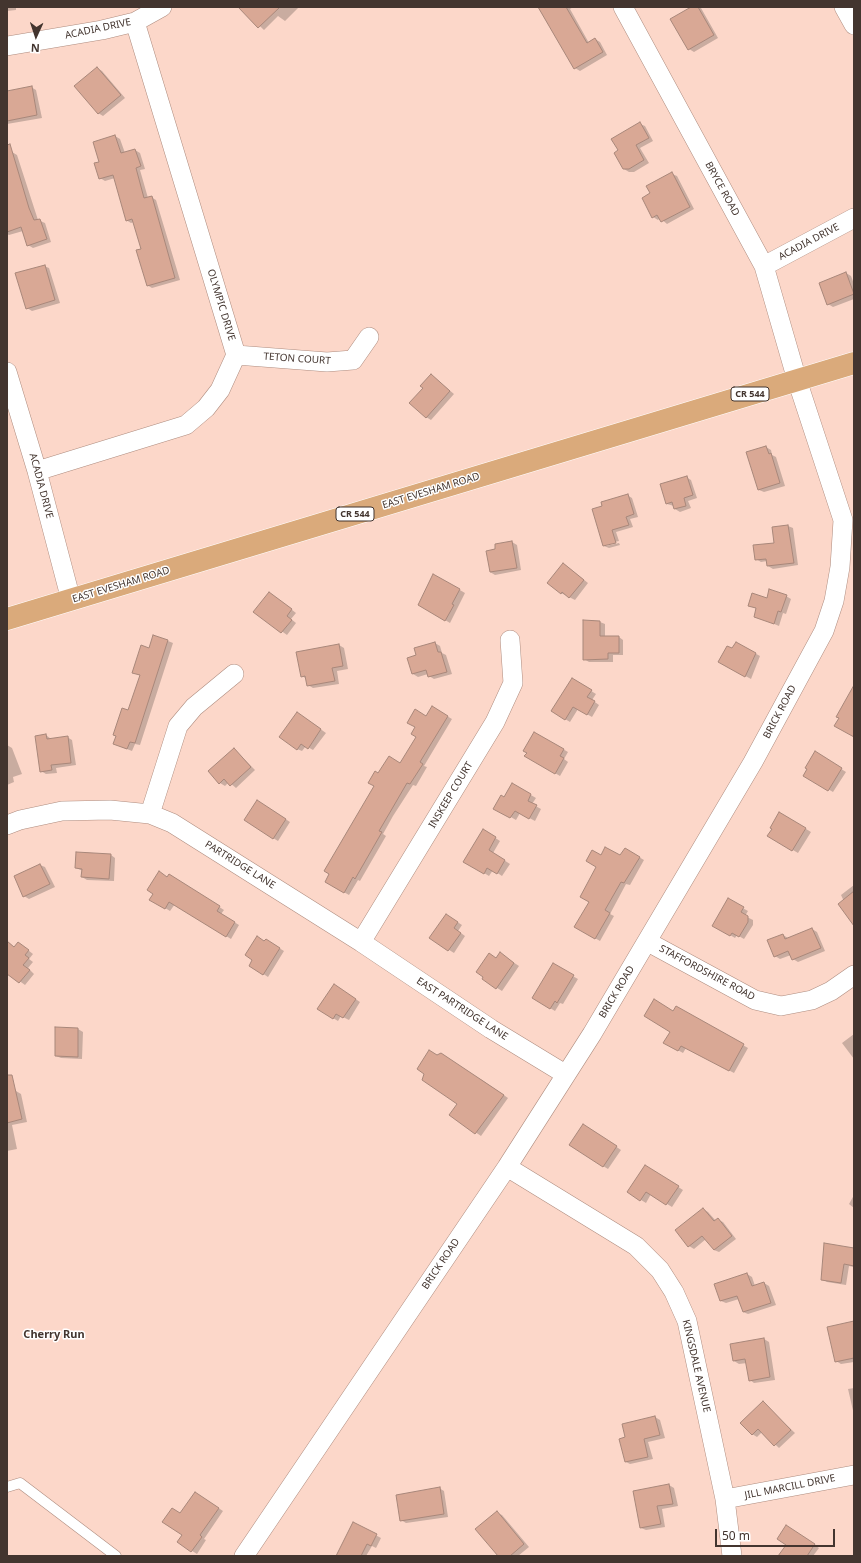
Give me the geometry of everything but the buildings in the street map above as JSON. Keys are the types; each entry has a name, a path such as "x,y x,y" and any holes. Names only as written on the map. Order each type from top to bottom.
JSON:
{"main road":[{"name":"EAST EVESHAM ROAD","path":"7,619 854,363"}],"street":[{"name":"ACADIA DRIVE","path":"7,46 102,30 135,22 162,7"},
{"name":"BRYCE ROAD","path":"623,7 764,266 796,380"},
{"path":"844,7 854,25"},
{"name":"OLYMPIC DRIVE","path":"135,22 236,355"},
{"name":"ACADIA DRIVE","path":"764,266 854,218"},
{"name":"TETON COURT","path":"236,355 327,362 353,360 369,337"},
{"path":"37,471 186,425 206,408 220,390 236,355"},
{"name":"ACADIA DRIVE","path":"7,372 37,471 71,600"},
{"name":"BRICK ROAD","path":"244,1556 507,1167 648,942 753,762 824,631 834,601 848,525 843,520 796,380"},
{"name":"INSKEEP COURT","path":"361,942 495,722 513,683 510,640"},
{"path":"150,814 178,726 194,707 234,674"},
{"name":"PARTRIDGE LANE","path":"7,825 20,820 62,811 110,810 150,814 172,823 361,942"},
{"name":"EAST PARTRIDGE LANE","path":"361,942 491,1029 565,1074"},
{"name":"STAFFORDSHIRE ROAD","path":"648,942 755,1000 780,1006 812,1000 831,991 854,975"},
{"name":"KINGSDALE AVENUE","path":"507,1167 636,1246 660,1270 674,1292 687,1320 725,1499 732,1556"},
{"name":"JILL MARCILL DRIVE","path":"725,1499 854,1475"}],"lane":[{"path":"7,1487 20,1483 116,1556"}],"district":[{"name":"Cherry Run","path":"54,1335"}]}
